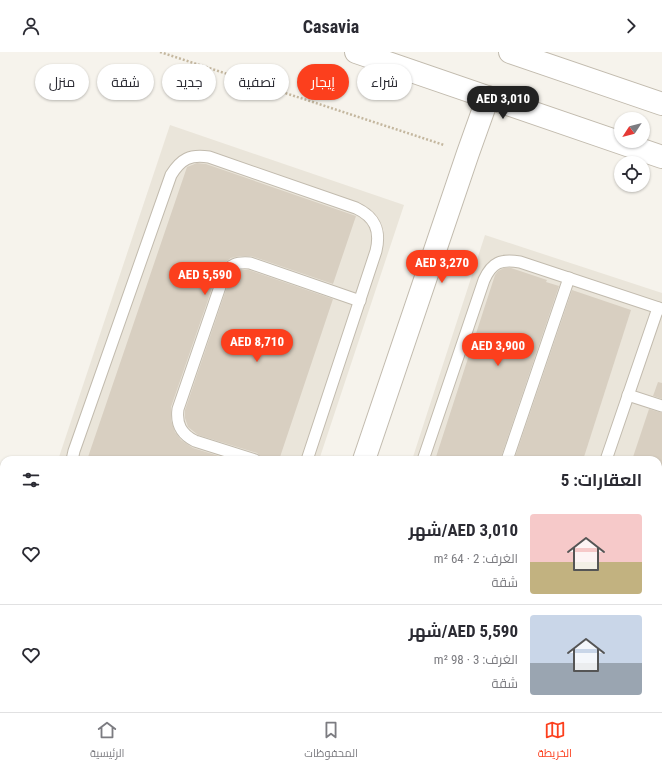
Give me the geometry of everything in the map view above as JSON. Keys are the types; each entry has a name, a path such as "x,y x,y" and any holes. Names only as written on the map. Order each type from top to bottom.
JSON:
{"street":[{"path":"356,52 662,157"},
{"path":"510,52 662,104"},
{"path":"365,456 488,97"}],"lane":[{"path":"73,456 171,175 182,161 191,157 200,156 209,157 356,208 366,213 373,220 377,230 379,240 308,456"},
{"path":"424,456 484,280 489,270 498,262 508,260 520,262 660,308 607,456"},
{"path":"242,456 195,441 188,437 182,432 178,425 177,417 180,401 224,275 228,268 234,264 242,262 250,263 360,301"},
{"path":"508,456 569,278"},
{"path":"628,395 662,406"}],"path":[{"path":"160,52 468,153"}],"shaded area":[{"path":"170,125 404,205 320,456 59,456"},
{"path":"485,235 662,293 662,456 413,456"}],"building":[{"path":"197,163 206,164 356,216 333,284 251,256 231,258 224,263 218,271 171,407 171,420 175,432 181,440 193,448 219,456 88,456 187,167"},
{"path":"504,268 511,268 547,280 546,282 559,286 501,456 436,456 495,275 498,271"},
{"path":"239,270 249,270 333,299 280,456 260,456 257,453 198,435 188,427 185,418 185,410 230,278"},
{"path":"572,290 631,310 584,456 515,456"},
{"path":"658,382 662,383 662,399 653,396"},
{"path":"649,409 662,413 662,456 633,456"}]}
